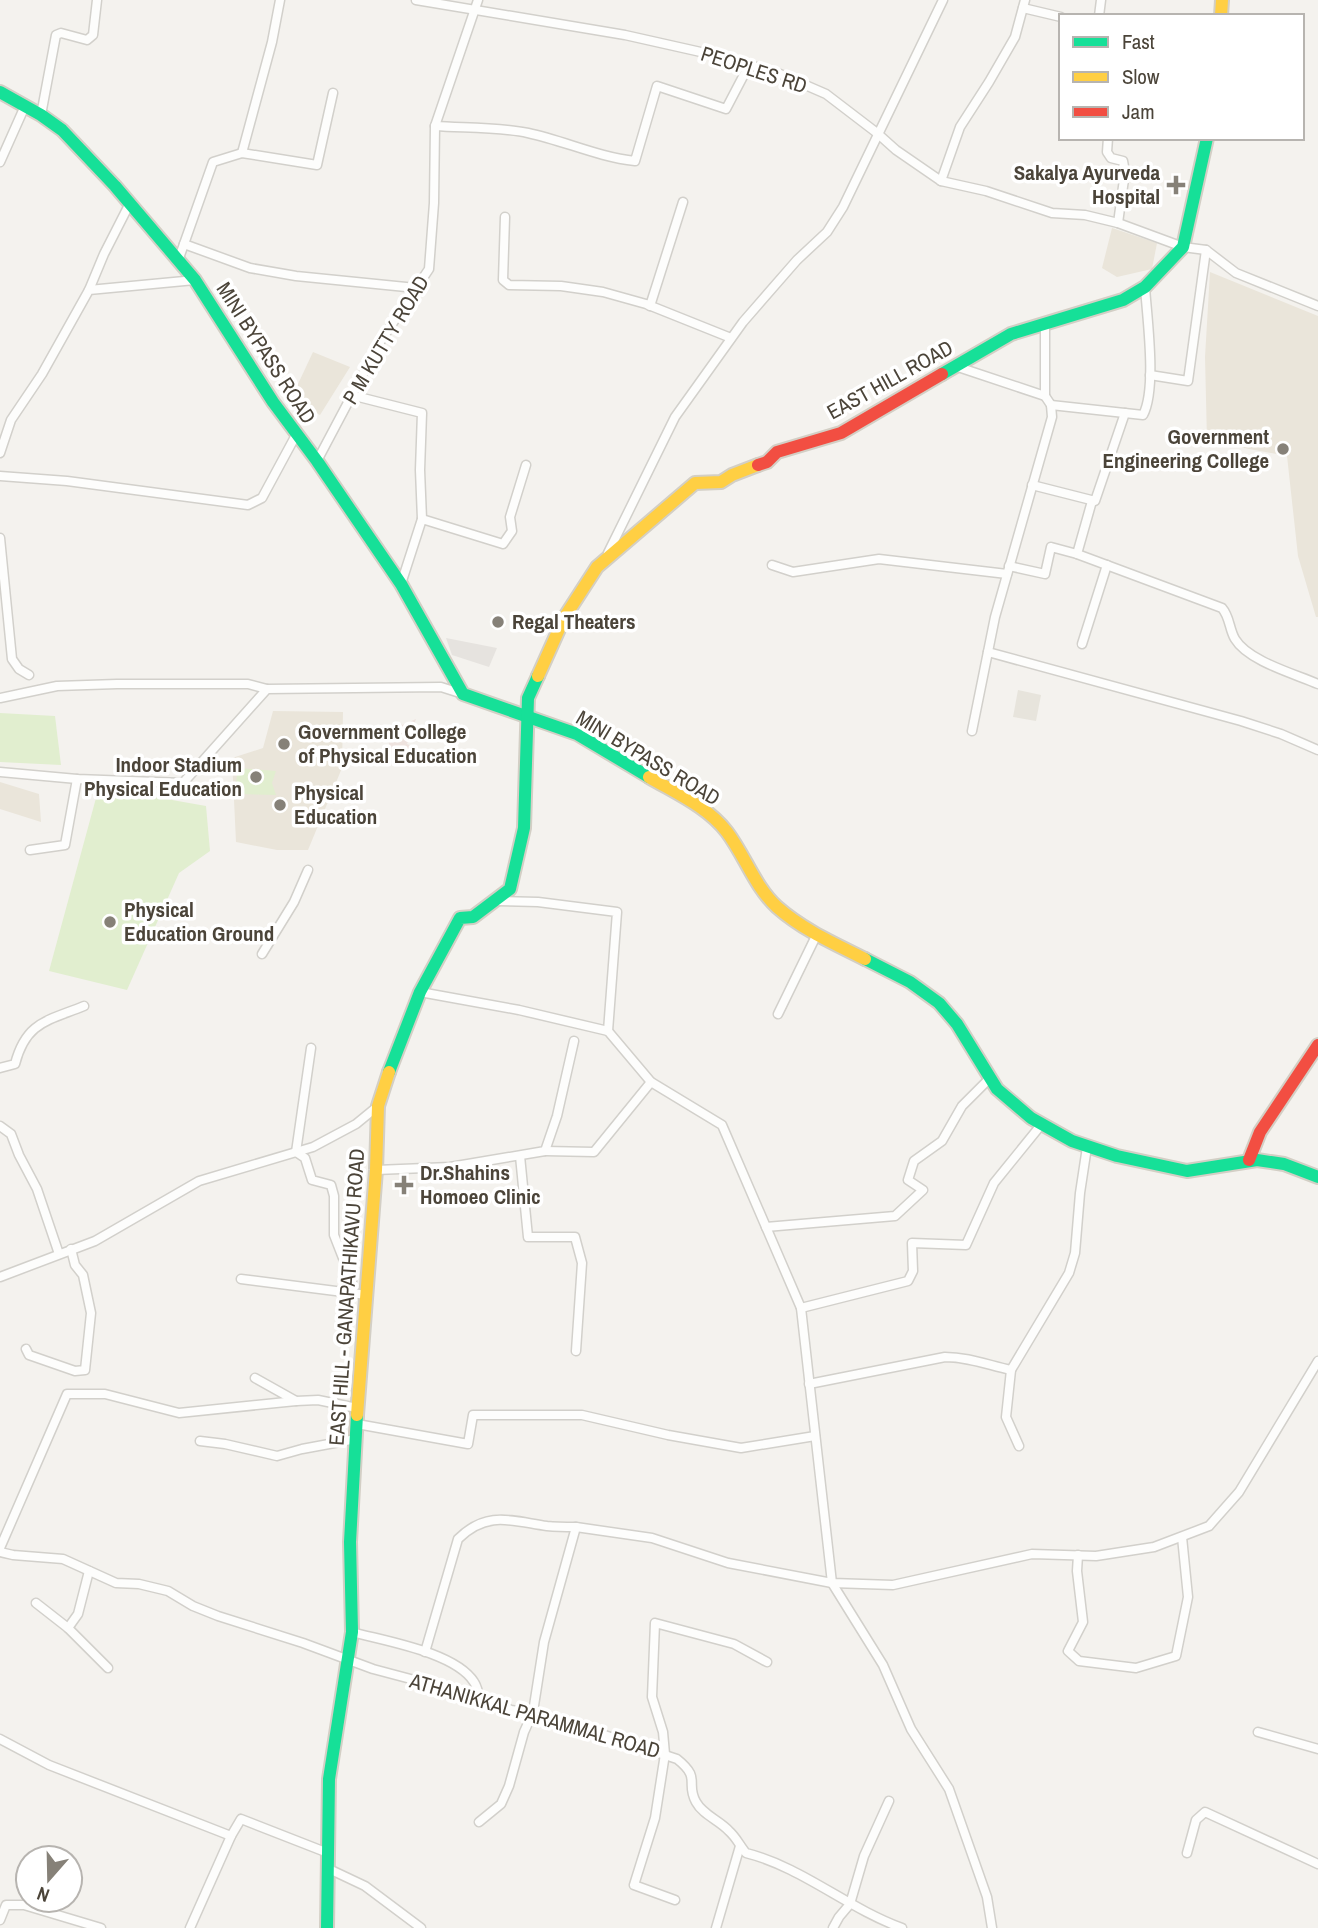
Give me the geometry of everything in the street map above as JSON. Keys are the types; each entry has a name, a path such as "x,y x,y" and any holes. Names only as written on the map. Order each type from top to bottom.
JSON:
{"main road":[{"name":"MINI BYPASS ROAD","path":"0,92 62,130 130,203 195,280 296,435 317,461 401,584 463,695 577,734 700,807 717,820 776,906 816,936 881,967 929,995 945,1009 971,1045 994,1085 1023,1112 1056,1136 1087,1147 1187,1171 1250,1160 1292,1166 1318,1177"},
{"path":"1183,247 1207,140"},
{"name":"EAST HILL ROAD","path":"527,715 528,698 564,618 597,567 695,483 721,482 732,475 767,463 776,452 841,433 1011,334 1123,300 1145,287 1183,247"},
{"name":"EAST HILL - GANAPATHIKAVU ROAD","path":"327,1928 329,1779 352,1632 349,1542 376,1170 378,1106 420,992 460,918 473,917 510,889 524,828 527,715"},
{"path":"1250,1160 1260,1132 1318,1045"}],"street":[{"path":"41,115 56,35 61,33 87,40 90,38 93,35 97,0"},
{"path":"242,153 272,42 280,0"},
{"name":"PEOPLES RD","path":"416,0 625,35 780,74 827,94 895,150 942,181 986,191 1052,213 1085,215 1118,223 1183,247 1206,250"},
{"name":"P M KUTTY ROAD","path":"317,461 380,342 429,269 434,203 435,126 478,0"},
{"path":"605,560 675,417 731,338 797,260 827,232 844,207 877,133 899,94 943,0"},
{"path":"942,181 960,127 1015,37 1024,4 1059,16"},
{"path":"435,126 524,132 564,141 610,158 635,161 657,86 726,109 749,65"},
{"path":"178,261 213,162 242,153 317,165 333,93"},
{"path":"0,162 25,106"},
{"path":"1108,140 1107,152 1111,158 1123,161 1125,172 1118,223"},
{"path":"650,306 683,202"},
{"path":"0,453 11,420 42,374 89,290 130,203"},
{"path":"505,217 503,280 509,285 561,286 603,292 650,306 731,338"},
{"path":"184,244 250,268 296,276 416,289"},
{"path":"1150,375 1188,382 1206,250 1236,273 1318,306"},
{"path":"89,290 195,280"},
{"path":"1052,405 1143,415 1147,407 1150,375 1145,287"},
{"path":"1045,323 1045,397"},
{"path":"955,366 1045,397 1052,405 1052,417 1008,570 972,731"},
{"path":"351,396 422,414 422,519 401,584"},
{"path":"1032,485 1096,501 1125,413"},
{"path":"0,476 67,481 248,505 262,498 296,435"},
{"path":"422,519 503,544 512,531 510,517 526,465"},
{"path":"1077,554 1092,500"},
{"path":"0,538 12,659 19,669 29,675"},
{"path":"772,565 793,572 879,559 1045,574 1051,547 1077,554 1222,608 1227,614 1234,638 1251,655 1318,684"},
{"path":"1082,644 1107,565"},
{"path":"988,652 1241,721 1318,750"},
{"path":"0,698 57,687 117,684 248,684 267,689 441,687 463,695"},
{"path":"0,772 77,779 183,783 267,689"},
{"path":"30,850 65,845 77,779"},
{"path":"262,954 294,902 308,870"},
{"path":"495,901 538,902 617,912 608,1031"},
{"path":"778,1014 816,936"},
{"path":"420,992 608,1031 651,1082 722,1125 801,1308 832,1583 883,1665 911,1730 950,1789 986,1897 992,1928"},
{"path":"0,1068 15,1064 19,1047 29,1031 84,1006"},
{"path":"545,1151 557,1116 574,1041"},
{"path":"296,1152 311,1048"},
{"path":"766,1227 895,1216 923,1190 908,1180 914,1161 942,1141 962,1106 990,1078"},
{"path":"376,1170 450,1167 545,1151 594,1152 651,1082"},
{"path":"0,1277 95,1241 198,1181 313,1147 338,1134 378,1106"},
{"path":"801,1308 908,1281 913,1271 912,1243 966,1245 994,1183 1041,1125"},
{"path":"0,1126 11,1134 37,1189 59,1254"},
{"path":"1019,1446 1006,1417 1011,1370 1069,1273 1075,1253 1087,1147"},
{"path":"296,1152 305,1157 312,1180 331,1185 334,1196 334,1235 352,1281 344,1294"},
{"path":"520,1156 528,1237 575,1237 582,1263 576,1351"},
{"path":"26,1349 29,1355 75,1371 85,1370 91,1312 83,1275 75,1265 71,1249"},
{"path":"241,1279 367,1295"},
{"path":"810,1384 945,1357 965,1357 980,1364 1011,1370"},
{"path":"425,1652 458,1539 469,1528 505,1518 548,1526 576,1527 652,1538 729,1563 832,1583 893,1585 1032,1554 1096,1556 1154,1547 1209,1526 1239,1492 1318,1361"},
{"path":"255,1378 296,1401"},
{"path":"0,1550 67,1394 105,1394 178,1413 318,1400 357,1408"},
{"path":"357,1424 468,1444 473,1415 582,1415 668,1435 741,1448 815,1436"},
{"path":"200,1441 277,1456 356,1439"},
{"path":"479,1822 501,1804 509,1786 524,1732 533,1712 544,1642 576,1527"},
{"path":"1078,1555 1077,1571 1083,1622 1068,1651 1079,1661 1136,1668 1176,1656 1188,1597 1182,1536"},
{"name":"ATHANIKKAL PARAMMAL ROAD","path":"0,1550 13,1555 63,1559 116,1583 139,1584 168,1591 193,1606 218,1616 349,1661 480,1698 511,1710 533,1712 677,1759 689,1768 694,1799 699,1807 732,1832 746,1853 771,1859 850,1904 902,1928"},
{"path":"68,1628 78,1614 89,1571"},
{"path":"36,1603 68,1628 108,1668"},
{"path":"675,1900 634,1885 655,1818 665,1754 663,1731 652,1697 655,1623 734,1644 768,1662"},
{"path":"352,1632 425,1652 464,1671 474,1682 480,1698"},
{"path":"1258,1732 1318,1749"},
{"path":"0,1739 49,1765 231,1836"},
{"path":"833,1928 850,1904 864,1856 889,1801"},
{"path":"1187,1853 1196,1820 1205,1812 1318,1864"},
{"path":"190,1928 231,1836 242,1819 328,1853"},
{"path":"716,1928 740,1846"},
{"path":"329,1868 365,1886 421,1928"},
{"path":"0,1920 6,1905 24,1905 101,1928"}],"shaded area":[{"path":"1112,228 1157,243 1152,269 1117,277 1102,268"},
{"name":"Government Engineering College","path":"1210,272 1318,316 1318,617 1298,556 1287,456 1207,441 1205,357"},
{"path":"313,352 350,367 320,415 290,401"},
{"path":"446,638 497,648 489,667 452,655"},
{"path":"1018,690 1041,695 1036,721 1013,717"},
{"name":"Physical Education","path":"273,711 343,712 342,768 308,850 277,850 236,842 232,758 263,748"},
{"path":"416,719 407,744 412,746 405,762 393,757 390,738 396,740 402,725"},
{"path":"0,782 39,794 41,822 0,809"}],"green space":[{"path":"0,713 55,716 61,765 0,762"},
{"name":"Indoor Stadium Physical Education","path":"238,768 276,771 272,783 276,795 240,794 236,783"},
{"name":"Physical Education Ground","path":"99,787 206,806 210,851 179,873 127,990 49,971"}],"traffic: fast":[{"path":"0,92 62,130 115,186 195,280 273,402 401,584 463,694 577,734 649,777"},
{"path":"942,374 1011,334 1123,300 1145,287 1183,247 1207,140"},
{"path":"389,1072 420,992 460,918 473,917 510,889 524,828 528,698 538,676"},
{"path":"865,959 910,982 939,1003 957,1024 997,1089 1031,1118 1072,1141 1117,1156 1187,1171 1257,1160 1284,1164 1318,1177"},
{"path":"327,1928 329,1779 352,1632 350,1542 357,1415"}],"traffic: slow":[{"path":"1221,14 1222,0"},
{"path":"538,676 564,618 597,567 695,483 721,482 758,465"},
{"path":"649,777 691,801 719,823 762,890 777,907 808,930 865,959"},
{"path":"357,1415 376,1170 378,1106 389,1072"}],"traffic: jam":[{"path":"758,465 767,462 777,452 841,433 942,374"},
{"path":"1249,1160 1260,1132 1318,1045"}],"place":[{"name":"Sakalya Ayurveda Hospital","path":"1176,185"},
{"name":"Government Engineering College","path":"1283,449"},
{"name":"Regal Theaters","path":"498,622"},
{"name":"Government College of Physical Education","path":"284,744"},
{"name":"Indoor Stadium Physical Education","path":"256,777"},
{"name":"Physical Education","path":"280,805"},
{"name":"Physical Education Ground","path":"110,922"},
{"name":"Dr.Shahins Homoeo Clinic","path":"404,1185"}]}
